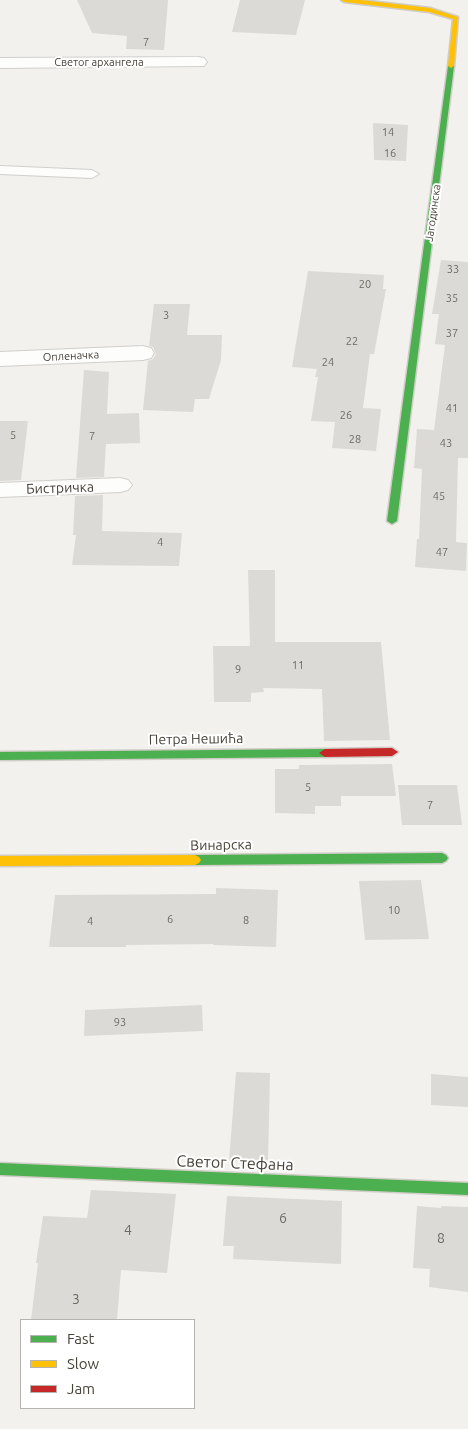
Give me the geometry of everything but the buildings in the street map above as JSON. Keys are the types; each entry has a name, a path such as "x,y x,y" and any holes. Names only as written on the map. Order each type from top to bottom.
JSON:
{"street":[{"name":"Јагодинска","path":"344,0 430,10 450,15 456,18 457,22 392,521"},
{"name":"Светог архангела","path":"0,63 198,62"},
{"name":"Опленачка","path":"0,360 143,353"},
{"name":"Бистричка","path":"0,490 120,485"},
{"name":"Петра Нешића","path":"0,756 392,752"},
{"name":"Винарска","path":"0,861 442,858"},
{"name":"Светог Стефана","path":"0,1169 468,1189"}],"lane":[{"path":"0,170 92,174"}],"traffic: fast":[{"path":"392,521 451,66"},
{"path":"0,756 325,753"},
{"path":"195,860 442,858"},
{"path":"0,1169 468,1189"}],"traffic: slow":[{"path":"344,0 430,10 456,18 451,66"},
{"path":"0,861 195,860"}],"traffic: jam":[{"path":"325,753 392,752"}]}
